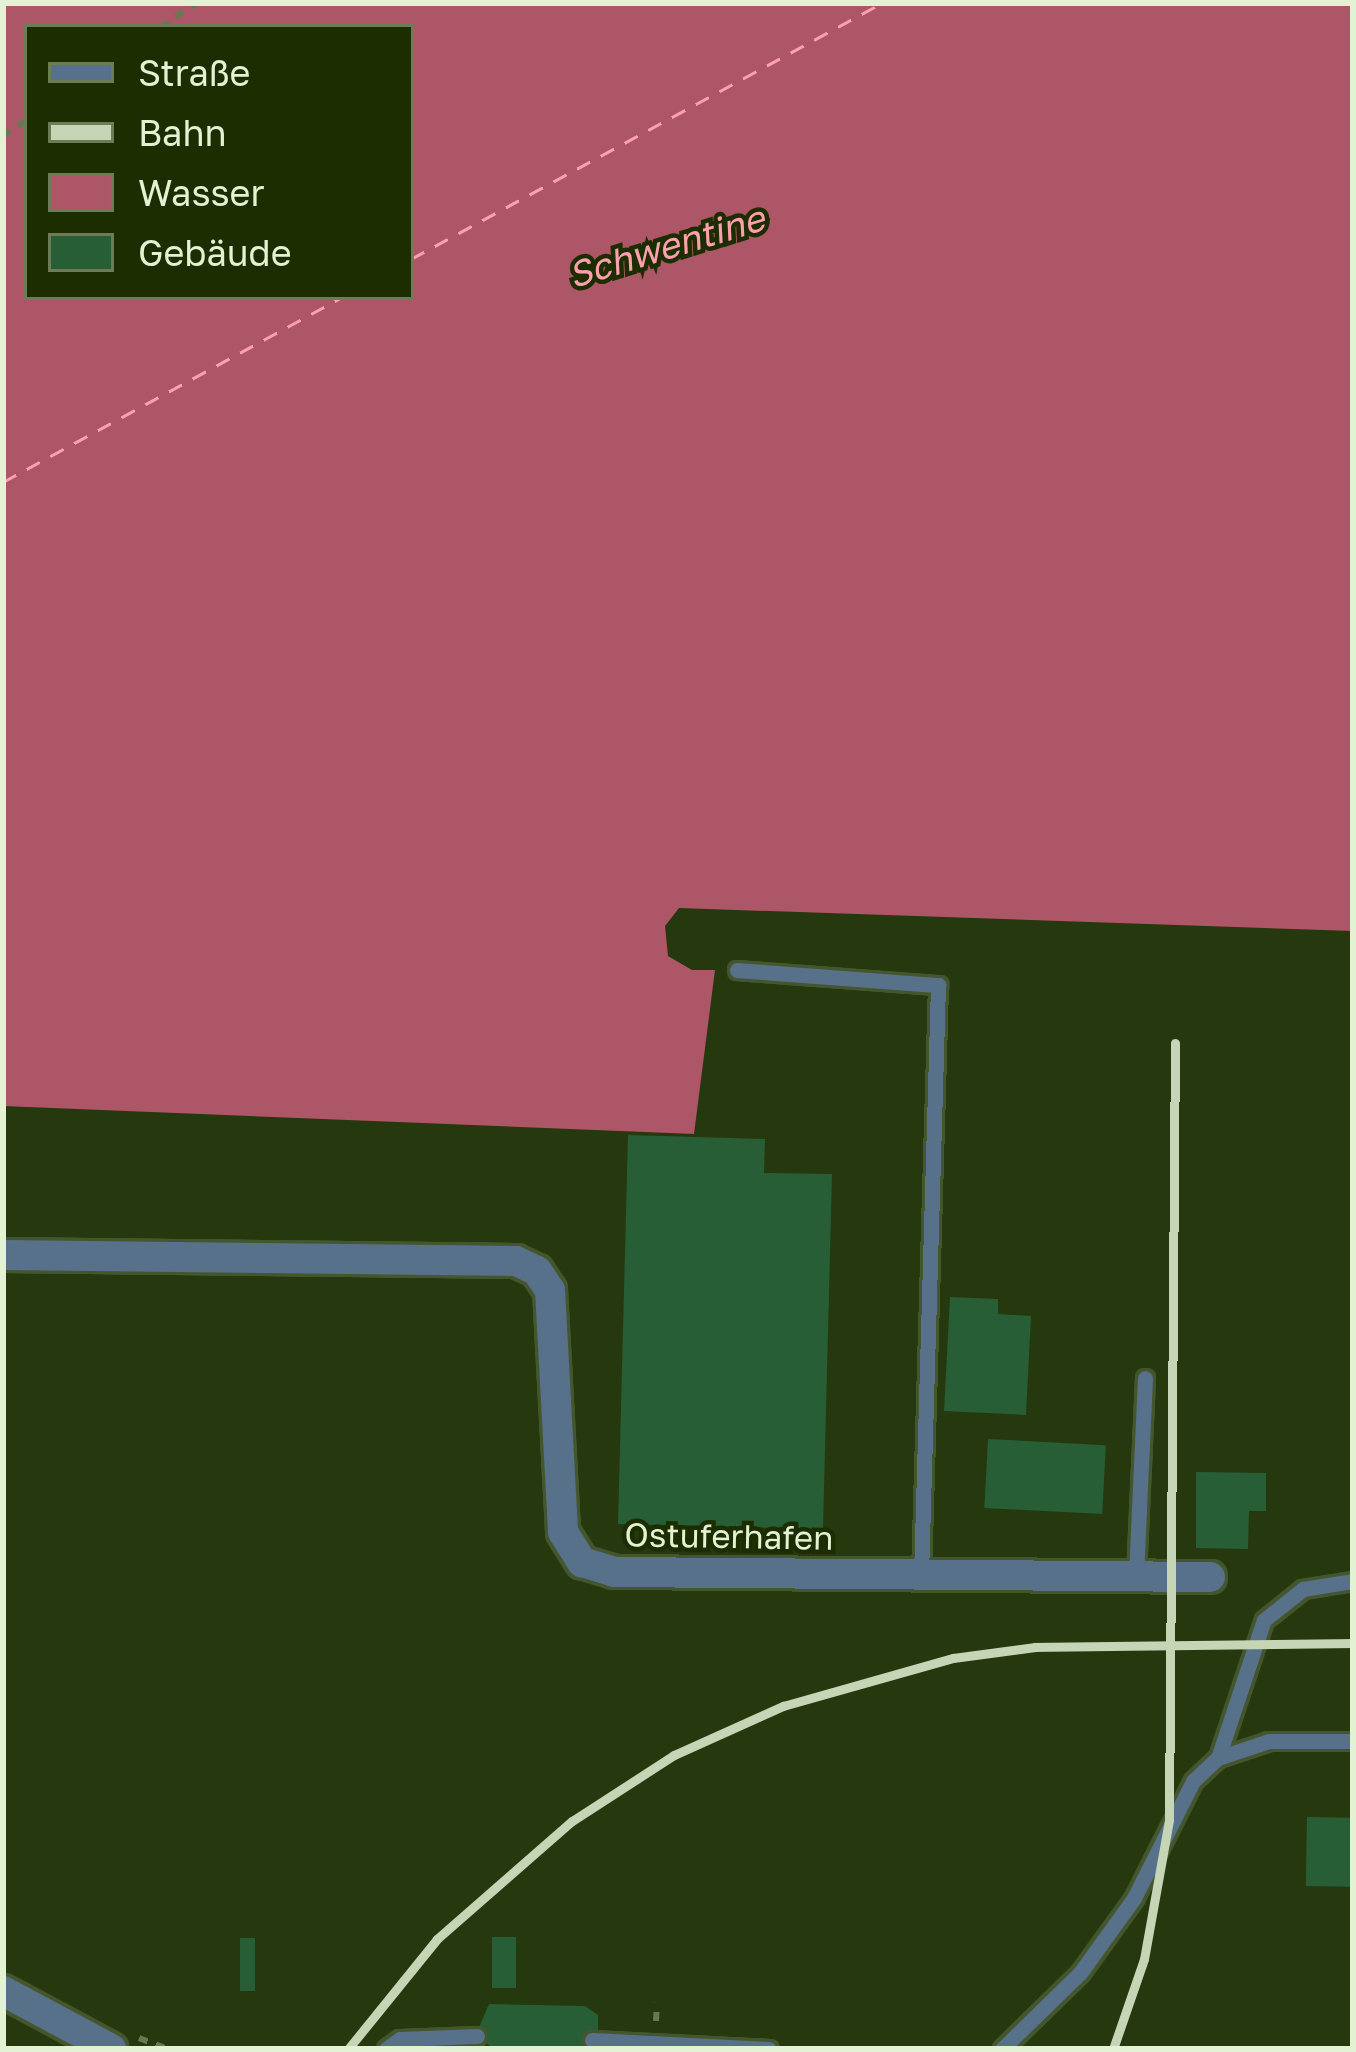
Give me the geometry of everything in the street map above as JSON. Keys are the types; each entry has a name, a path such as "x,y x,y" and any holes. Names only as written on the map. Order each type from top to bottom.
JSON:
{"street":[{"name":"Ostuferhafen","path":"3,1256 516,1261 550,1290 563,1532 582,1562 614,1572 1210,1577"},
{"path":"3,1991 111,2049"}],"lane":[{"path":"737,970 938,985 921,1574"},
{"path":"1136,1576 1145,1378"},
{"path":"1218,1758 1264,1620 1303,1589 1353,1581"},
{"path":"1002,2049 1079,1972 1134,1898 1193,1780 1218,1758 1268,1741 1353,1741"},
{"path":"386,2049 400,2039 477,2036"},
{"path":"592,2039 769,2049"}],"path":[{"path":"165,24 196,3"}],"water":[{"name":"Schwentine","path":"3,3 1353,3 1353,931 679,908 665,926 668,956 692,970 715,970 694,1134 3,1106"}],"building":[{"path":"628,1135 765,1139 764,1173 832,1174 823,1529 618,1524"},
{"path":"950,1297 998,1299 998,1314 1031,1316 1026,1415 944,1411"},
{"path":"988,1439 1106,1445 1102,1514 984,1508"},
{"path":"1196,1472 1266,1473 1266,1511 1249,1511 1248,1549 1196,1548"},
{"path":"1307,1817 1353,1818 1352,1887 1306,1886"},
{"path":"492,1937 516,1937 516,1988 492,1988"},
{"path":"240,1938 255,1938 255,1991 240,1991"},
{"path":"489,2004 585,2006 598,2015 598,2034 580,2049 493,2049 476,2034"}],"ferry route":[{"path":"414,257 882,3"},
{"path":"3,482 337,300"}],"railway":[{"path":"1113,2049 1144,1959 1169,1820 1175,1043"},
{"path":"348,2049 437,1939 572,1821 674,1755 783,1706 953,1658 1035,1647 1353,1643"}]}
